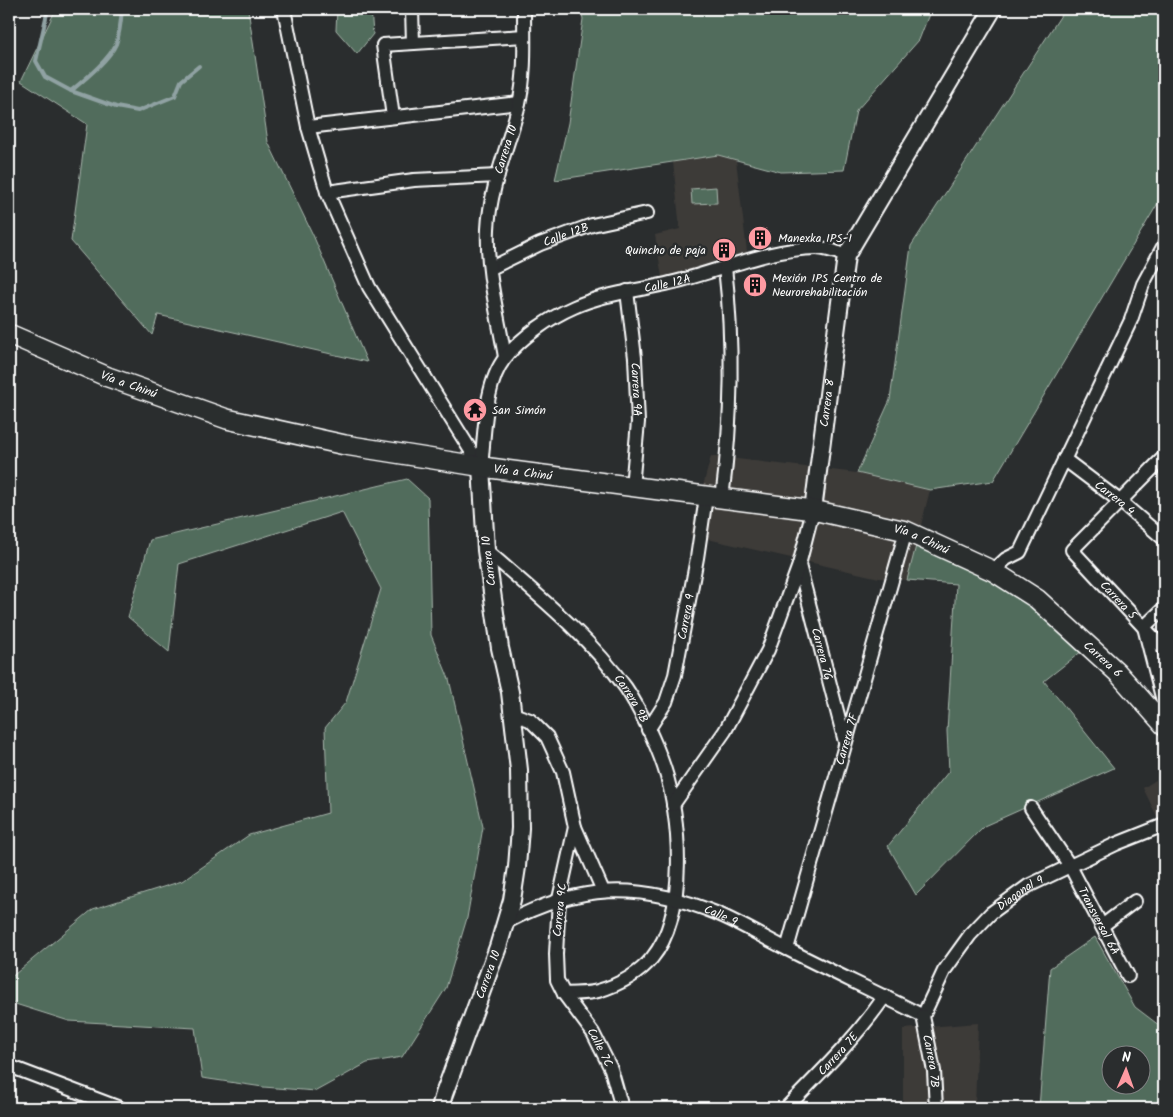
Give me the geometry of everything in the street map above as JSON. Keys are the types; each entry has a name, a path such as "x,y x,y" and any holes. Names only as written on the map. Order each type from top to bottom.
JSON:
{"main road":[{"name":"Vía a Chinú","path":"9,334 108,377 227,419 346,445 481,467 813,510 906,530 993,571 1037,599"},
{"name":"Carrera 6","path":"1037,599 1117,672 1163,723"}],"street":[{"path":"284,9 308,127 327,192 370,287 481,467"},
{"path":"412,9 413,43"},
{"name":"Carrera 10","path":"440,1108 506,923 515,884 520,828 519,770 513,714 500,648 486,550 481,467 491,386 496,372 505,357 490,268 488,228 492,200 519,103 523,79 524,9"},
{"name":"Carrera 8","path":"673,805 725,731 768,650 799,565 813,510 846,256 993,9"},
{"path":"394,118 383,45 524,36"},
{"path":"308,127 519,103"},
{"path":"327,192 414,180 498,176"},
{"name":"Calle 12B","path":"490,268 540,244 592,225 647,213"},
{"path":"993,571 1006,559 1020,552 1131,320 1142,284 1164,245"},
{"name":"Calle 12A","path":"505,357 543,324 565,311 588,302 627,291 667,284 725,267 795,250 817,248 831,250 846,256"},
{"name":"Carrera 9","path":"648,730 666,702 675,675 697,558 728,449 731,394 730,312 725,267"},
{"name":"Carrera 9A","path":"627,291 635,358 638,422 632,487"},
{"path":"1121,502 1164,458"},
{"name":"Carrera 4","path":"1064,459 1121,502 1164,539"},
{"name":"Carrera 5","path":"1121,502 1072,550 1164,649"},
{"name":"Carrera 7F","path":"787,949 906,530"},
{"name":"Carrera 9B","path":"486,550 599,653 627,690 648,730 664,767 673,805 678,850 676,898"},
{"name":"Carrera 7G","path":"799,565 845,744"},
{"path":"1163,723 1163,701 1144,627 1164,608"},
{"name":"Carrera 9C","path":"513,714 530,720 547,738 563,772 575,827 603,891"},
{"name":"Transversal 6A","path":"1031,808 1070,866 1128,976"},
{"name":"Diagonal 9","path":"923,1016 944,971 970,935 986,919 1028,886 1116,844 1164,825"},
{"name":"Carrera 9C","path":"564,994 557,980 556,963 559,899 575,827"},
{"name":"Calle 9","path":"506,923 532,909 559,899 603,891 639,891 676,898 717,914 923,1016"},
{"path":"564,994 597,991 620,982 627,979 652,958 669,930 676,898"},
{"path":"1102,926 1135,901"},
{"name":"Calle 7C","path":"564,994 593,1033 612,1069 622,1108"},
{"name":"Carrera 7E","path":"786,1108 839,1055 865,1025 885,996"},
{"name":"Carrera 7B","path":"923,1016 934,1071 936,1108"},
{"path":"9,1066 120,1108"}],"shaded area":[{"path":"718,155 736,160 747,252 666,278 662,277 655,235 680,229 673,162"},
{"path":"711,456 857,473 930,490 907,580 879,578 690,535"},
{"path":"1164,775 1164,831 1143,788"},
{"path":"978,1023 975,1108 903,1108 903,1029"}],"green space":[{"path":"56,9 248,9 268,142 313,235 367,362 158,315 152,335 71,241 87,124 21,81"},
{"path":"337,9 371,9 373,34 357,54 336,30"},
{"path":"581,9 931,9 919,40 856,111 844,170 781,172 718,155 555,180 568,123 583,19"},
{"path":"1065,9 1164,9 1164,193 993,481 930,490 857,473 890,400 911,246"},
{"path":"716,187 717,203 692,204 691,189"},
{"path":"407,479 428,498 431,635 449,679 483,827 467,918 446,988 402,1057 367,1063 316,1091 263,1087 202,1078 195,1028 69,1021 9,1002 9,979 93,909 182,881 249,835 328,813 325,728 346,702 381,589 342,512 179,564 169,652 128,617 150,540"},
{"path":"917,542 993,577 1036,609 1082,651 1044,681 1114,768 984,826 916,895 888,846 949,771 947,731 956,584 907,580"},
{"path":"1095,937 1135,1007 1164,1029 1164,1108 1039,1108 1050,968"}],"waterway":[{"path":"48,9 36,61 45,77 71,91 116,107 138,111 175,96 181,81 199,66"},
{"path":"71,91 96,69 113,50 118,36 122,9"}],"place":[{"name":"Manexka IPS-I","path":"760,238"},
{"name":"Quincho de paja","path":"724,250"},
{"name":"Mexión IPS Centro de Neurorehabilitación","path":"755,285"},
{"name":"San Simón","path":"475,410"}]}
